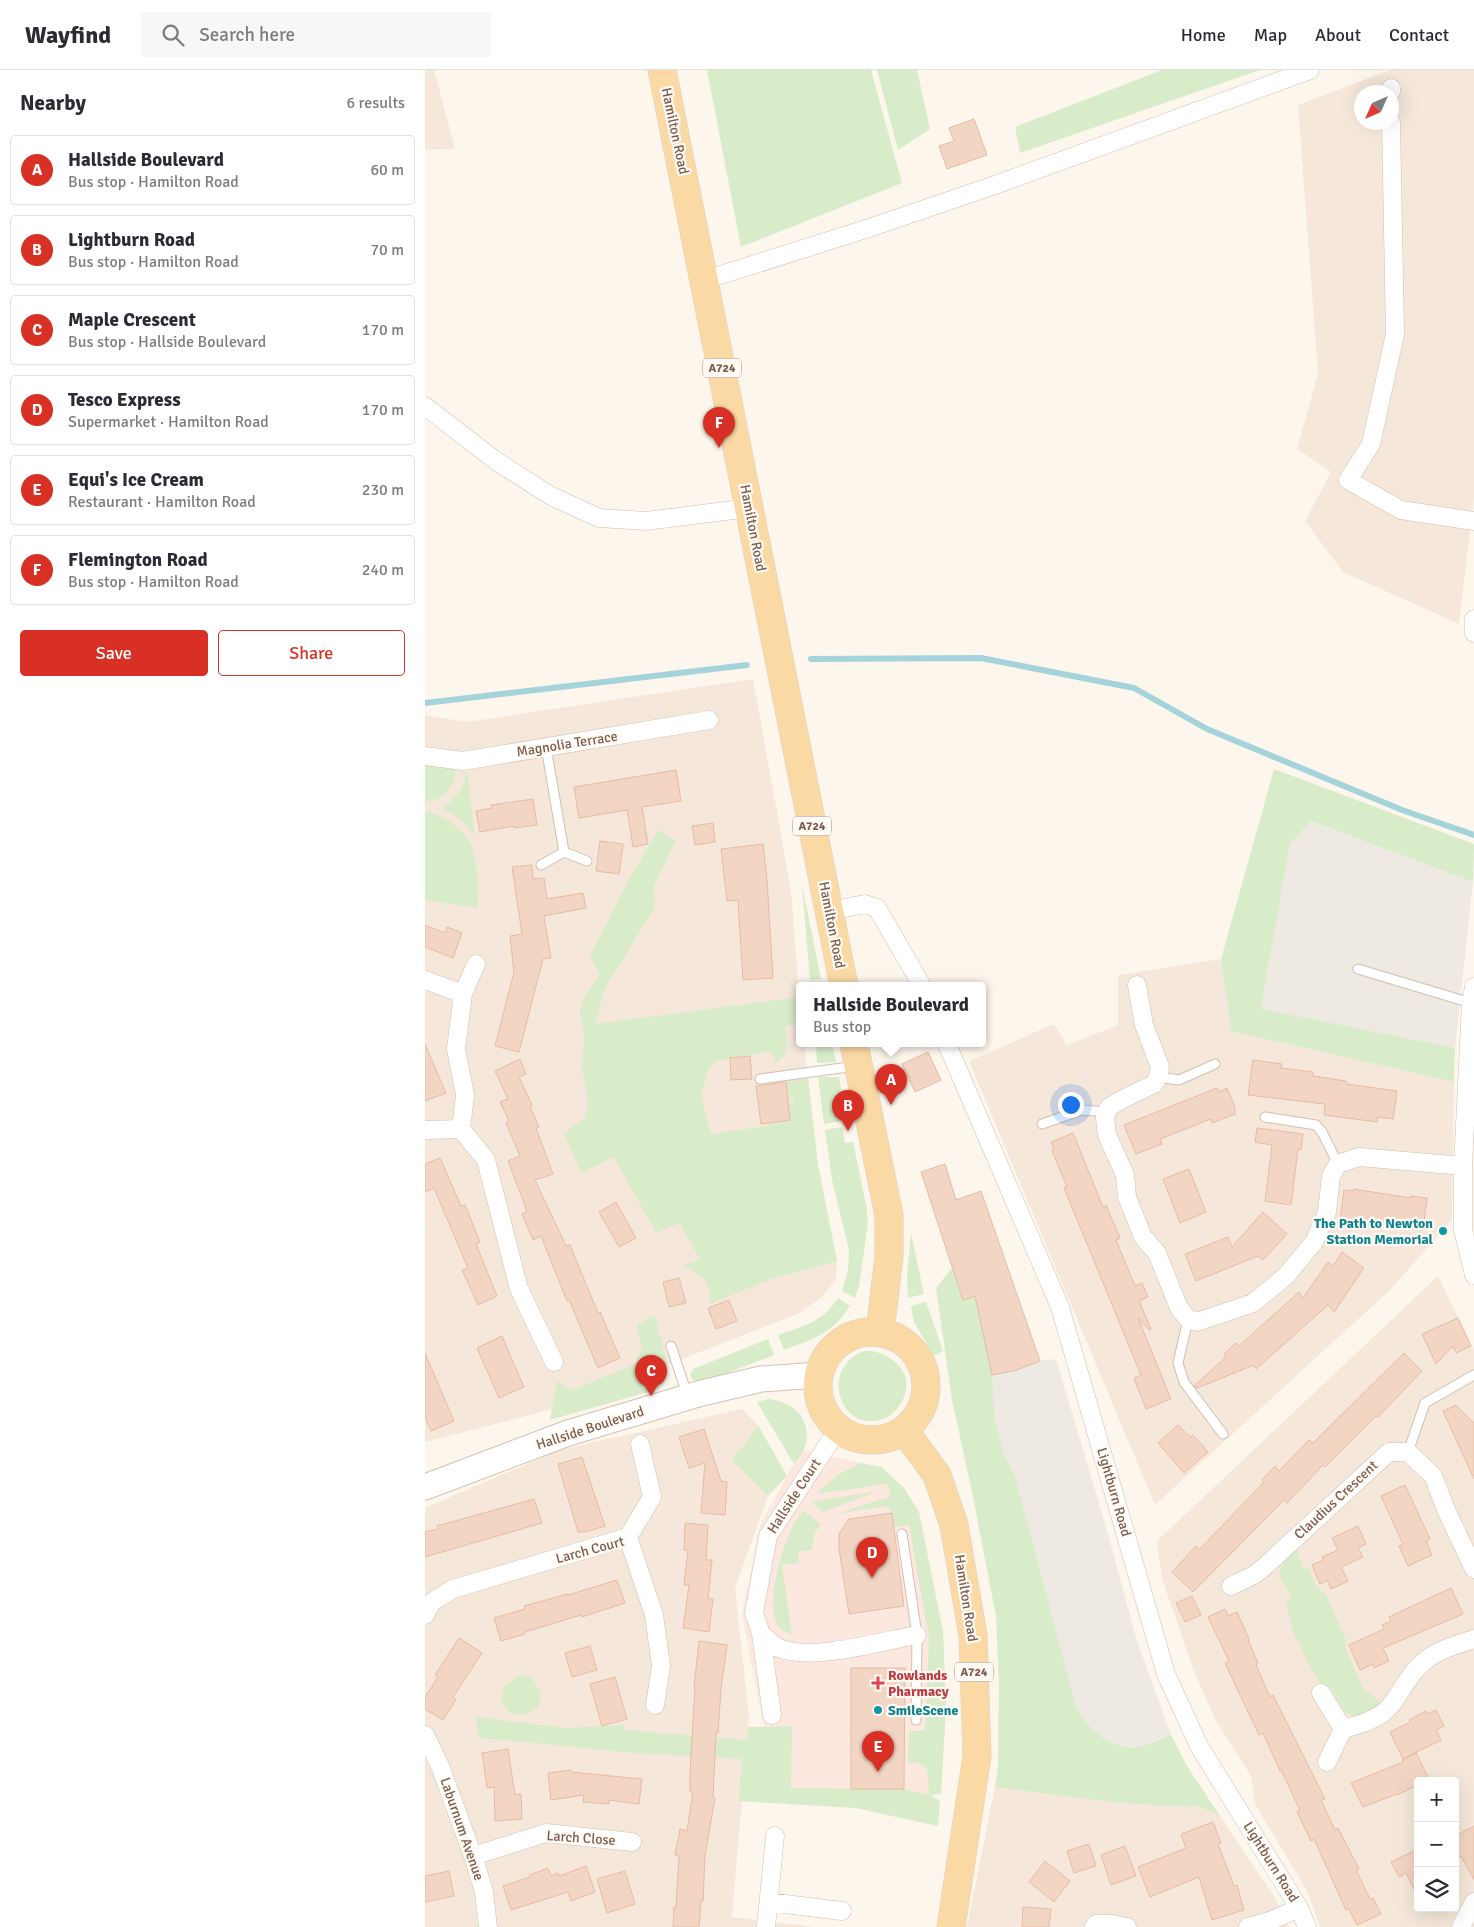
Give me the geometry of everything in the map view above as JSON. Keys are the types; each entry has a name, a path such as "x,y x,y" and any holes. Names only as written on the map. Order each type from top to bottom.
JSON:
{"main road":[{"name":"Hamilton Road","path":"662,70 843,982"},
{"path":"857,1055 889,1215 889,1256 880,1332"},
{"path":"859,1332 880,1332 901,1341 917,1354 926,1375 925,1397 917,1416 904,1430 889,1439 854,1438 838,1429 827,1418 819,1400 819,1375 830,1350 846,1337 859,1332"},
{"name":"Hamilton Road","path":"904,1430 937,1475 954,1525 973,1636 977,1756 951,1927"}],"street":[{"path":"705,280 872,227 995,185 1309,70"},
{"path":"1391,130 1395,334 1371,444 1348,480 1401,510 1474,520"},
{"path":"429,414 496,461 551,496 599,518 646,521 749,508"},
{"path":"1474,618 1474,633"},
{"name":"Magnolia Terrace","path":"425,756 463,761 709,720"},
{"path":"830,912 857,904 872,905 877,908 920,982"},
{"path":"476,964 463,994 456,1049 465,1095 461,1129 487,1160 519,1289 554,1362"},
{"path":"425,980 463,994"},
{"path":"1137,985 1145,1025 1160,1066 1158,1078 1154,1084 1109,1107 1105,1118 1107,1134 1125,1175 1127,1197 1143,1237 1157,1252 1179,1308 1188,1319 1197,1322 1253,1303 1286,1276 1314,1242 1327,1212 1331,1176 1338,1164 1359,1157 1463,1166"},
{"path":"1473,995 1463,1166 1463,1230 1474,1275"},
{"name":"Lightburn Road","path":"948,1047 1060,1307 1166,1674 1199,1746 1299,1908 1307,1927"},
{"path":"425,1130 461,1129"},
{"name":"Hallside Boulevard","path":"425,1487 568,1433 688,1397 761,1379 819,1375"},
{"name":"Hallside Court","path":"772,1715 761,1634 754,1613 768,1536 838,1429"},
{"path":"628,1537 652,1497 640,1444"},
{"name":"Claudius Crescent","path":"1231,1586 1263,1568 1389,1452 1408,1452"},
{"path":"1408,1452 1433,1476 1447,1512 1474,1569"},
{"name":"Larch Court","path":"425,1615 432,1602 453,1589 628,1537 654,1615 661,1666 655,1705"},
{"path":"761,1634 778,1648 800,1653 819,1652 917,1635"},
{"path":"1343,1729 1363,1724 1390,1707 1408,1678 1427,1659 1444,1650 1474,1639"},
{"path":"1321,1693 1343,1729"},
{"path":"1327,1762 1343,1729"},
{"name":"Laburnum Avenue","path":"425,1735 432,1768 473,1856 484,1892 488,1927"},
{"name":"Larch Close","path":"473,1856 546,1833 632,1842"},
{"path":"766,1927 775,1836"},
{"path":"769,1902 842,1911"},
{"path":"1461,1927 1474,1902"},
{"path":"1249,1927 1270,1921 1299,1908"},
{"path":"1094,1927 1096,1924 1112,1924 1127,1927"}],"lane":[{"path":"546,747 564,852"},
{"path":"564,852 587,862"},
{"path":"541,865 564,852"},
{"path":"1358,969 1473,995"},
{"path":"760,1079 857,1055"},
{"path":"1158,1078 1179,1080 1215,1064"},
{"path":"1042,1124 1082,1110 1108,1112"},
{"path":"1265,1117 1315,1125 1322,1132 1338,1164"},
{"path":"1188,1319 1178,1363 1184,1382 1223,1434"},
{"path":"671,1346 688,1397"},
{"path":"1408,1452 1425,1403 1474,1375"},
{"path":"902,1534 917,1635 916,1720"}],"shaded area":[{"path":"425,70 434,70 455,149 425,150"},
{"path":"1390,70 1474,70 1474,497 1459,624 1343,572 1305,521 1331,472 1297,449 1318,374 1298,105"},
{"path":"753,679 791,890 798,982 796,982 796,1047 804,1047 818,1164 837,1261 836,1279 822,1297 800,1313 554,1409 425,1442 425,715 467,722"},
{"path":"1311,821 1473,882 1455,1048 1261,1010 1290,844"},
{"path":"1221,959 1231,1031 1454,1082 1452,1220 1390,1290 1155,1505 969,1061 1054,1024 1067,1045 1118,1025 1118,975"},
{"path":"1438,1276 1474,1350 1474,1927 1320,1927 1308,1893 1255,1804 1251,1776 1216,1721 1194,1671 1162,1579 1157,1541"},
{"path":"1056,1359 1106,1527 1137,1641 1171,1735 1138,1747 1117,1746 1099,1736 1083,1719 1076,1706 1015,1476 1004,1454 995,1421 992,1375 1017,1370 1040,1361"},
{"path":"742,1409 758,1425 745,1445 731,1459 768,1496 735,1588 749,1716 732,1917 815,1927 425,1927 425,1508 559,1450"},
{"path":"801,1450 881,1467 904,1488 919,1512 943,1632 946,1708 941,1794 790,1800 767,1744 742,1615 760,1525"},
{"path":"995,1787 1118,1803 1198,1806 1220,1816 1272,1893 1289,1927 967,1927"}],"green space":[{"path":"707,70 871,70 902,183 741,247"},
{"path":"877,70 917,70 930,129 898,150"},
{"path":"1162,70 1260,70 1020,153 1015,127"},
{"path":"425,762 456,767 451,786 438,799 432,801 425,801"},
{"path":"1274,769 1474,844 1473,882 1311,821 1290,844 1261,1009 1455,1048 1454,1082 1231,1031 1221,959"},
{"path":"467,771 475,836 461,820 442,809 459,793"},
{"path":"425,810 456,826 472,847 477,874 478,908 425,900"},
{"path":"658,830 676,840 654,887 655,907 605,988 595,1024 796,997 796,1025 786,1027 787,1048 784,1056 775,1063 772,1051 717,1061 709,1067 701,1095 711,1134 768,1126 768,1123 790,1120 788,1105 793,1104 793,1097 787,1098 786,1082 808,1078 818,1165 837,1261 771,1279 710,1304 709,1289 705,1280 684,1265 700,1260 680,1223 656,1233 614,1157 581,1173 564,1133 584,1119 588,1105 582,1067 584,1035 580,1012 585,996 600,974 590,956 630,878"},
{"path":"802,885 821,979 810,980"},
{"path":"816,1047 833,1047 836,1062 817,1063"},
{"path":"818,1077 839,1077 846,1120 824,1124"},
{"path":"842,1127 845,1143 853,1142 868,1223 859,1286 855,1298 842,1291 848,1271 849,1250 832,1180 825,1130"},
{"path":"911,1233 924,1294 908,1298 907,1276"},
{"path":"952,1268 963,1299 975,1296 992,1375 995,1421 1004,1454 1015,1476 1076,1706 1093,1730 1117,1745 1137,1747 1171,1735 1187,1766 1220,1816 1198,1806 1118,1803 995,1787 998,1766 999,1686 996,1616 952,1400 936,1288"},
{"path":"838,1298 850,1306 836,1323 813,1339 784,1350 778,1335 804,1326 819,1318 826,1313"},
{"path":"926,1302 943,1351 934,1356 914,1322 911,1306"},
{"path":"655,1315 667,1365 659,1373 664,1382 655,1390 550,1420 557,1381 573,1390 635,1364 642,1348 637,1325"},
{"path":"768,1339 774,1355 699,1384 691,1378 690,1374 693,1369"},
{"path":"864,1351 883,1354 895,1362 904,1373 906,1379 906,1391 901,1403 893,1413 883,1419 868,1421 856,1417 846,1409 841,1397 839,1384 842,1371 850,1360"},
{"path":"768,1399 792,1407 800,1414 805,1423 806,1443 802,1454 794,1464 757,1402"},
{"path":"758,1425 787,1476 768,1496 731,1459 745,1445"},
{"path":"861,1463 881,1467 904,1488 919,1512 943,1632 946,1708 941,1794 930,1795 940,1801 938,1826 855,1808 739,1801 742,1759 633,1753 478,1738 476,1717 566,1728 624,1725 625,1730 747,1740 748,1727 792,1726 791,1788 904,1789 929,1795 927,1770 916,1763 908,1763 909,1731 925,1730 929,1638 909,1525 894,1527 892,1513 886,1506 836,1514 891,1496 888,1484 817,1494 837,1476"},
{"path":"879,1491 823,1512 811,1502"},
{"path":"804,1510 821,1525 815,1532 812,1550 798,1552 799,1563 782,1565 792,1635 779,1627 775,1618 773,1606 774,1592 776,1576 784,1547 794,1524"},
{"path":"1296,1548 1304,1569 1309,1568 1315,1585 1326,1595 1347,1642 1345,1648 1363,1689 1382,1703 1365,1714 1352,1716 1347,1713 1340,1705 1332,1688 1325,1690 1309,1664 1292,1629 1286,1601 1293,1598 1283,1583 1280,1572 1284,1562"},
{"path":"519,1676 532,1678 541,1693 538,1707 524,1715 510,1713 501,1701 505,1685"}],"building":[{"path":"974,119 987,155 947,169 939,146 954,141 949,128"},
{"path":"676,770 681,801 642,807 648,844 633,847 627,810 579,818 574,787"},
{"path":"533,799 537,825 514,828 514,826 480,832 476,811 492,808 491,805"},
{"path":"713,823 715,842 695,845 692,826"},
{"path":"600,841 623,844 619,874 596,871"},
{"path":"763,844 773,978 743,980 738,900 727,901 721,849"},
{"path":"532,865 533,879 544,878 547,899 583,893 586,908 544,916 551,958 543,959 519,1052 495,1046 514,972 510,936 522,934 512,867"},
{"path":"425,925 445,933 447,927 462,933 453,958 425,947"},
{"path":"425,1044 446,1093 425,1101"},
{"path":"928,1052 941,1080 915,1092 902,1064"},
{"path":"750,1056 752,1079 731,1080 730,1058"},
{"path":"520,1059 526,1074 519,1077 532,1105 530,1106 539,1127 536,1128 553,1174 535,1180 566,1246 570,1245 598,1313 600,1312 620,1358 598,1368 569,1300 567,1301 541,1236 533,1240 522,1214 527,1211 508,1161 520,1156 506,1123 509,1121 500,1102 508,1099 495,1071"},
{"path":"1253,1060 1282,1064 1281,1068 1313,1072 1313,1076 1346,1081 1347,1084 1397,1091 1393,1119 1377,1117 1377,1122 1324,1115 1325,1104 1248,1095"},
{"path":"786,1082 790,1120 761,1124 756,1086"},
{"path":"1217,1088 1219,1092 1227,1088 1235,1107 1235,1114 1212,1123 1211,1119 1160,1139 1162,1144 1136,1154 1124,1125"},
{"path":"1257,1128 1303,1134 1301,1150 1298,1149 1291,1205 1265,1201 1272,1145 1255,1142"},
{"path":"1073,1133 1103,1207 1106,1205 1120,1238 1116,1240 1135,1286 1142,1283 1148,1297 1139,1301 1151,1329 1149,1330 1138,1318 1171,1399 1146,1409 1134,1378 1141,1375 1064,1188 1067,1187 1052,1151 1054,1150 1051,1142"},
{"path":"440,1158 461,1206 465,1205 480,1242 476,1244 497,1296 478,1305 462,1270 468,1268 434,1188 425,1192 425,1164"},
{"path":"945,1164 956,1200 981,1191 1040,1361 1017,1370 992,1375 975,1296 963,1300 921,1172"},
{"path":"1189,1169 1206,1212 1180,1223 1163,1179"},
{"path":"1354,1189 1410,1198 1411,1196 1427,1198 1423,1230 1340,1220 1344,1190 1354,1191"},
{"path":"616,1202 636,1238 619,1247 599,1212"},
{"path":"1263,1212 1287,1234 1263,1260 1258,1256 1196,1281 1185,1254 1228,1237 1232,1247"},
{"path":"1342,1252 1364,1268 1334,1312 1328,1305 1256,1369 1254,1365 1197,1388 1194,1386 1226,1357 1224,1354 1236,1343 1239,1346 1299,1292 1303,1298 1328,1262 1333,1266"},
{"path":"679,1278 686,1303 669,1307 663,1282"},
{"path":"729,1300 737,1321 716,1329 708,1308"},
{"path":"1458,1318 1471,1346 1456,1353 1453,1346 1436,1364 1422,1334"},
{"path":"502,1336 524,1387 499,1398 477,1348"},
{"path":"425,1353 454,1421 431,1431 425,1417"},
{"path":"1404,1353 1422,1371 1378,1417 1376,1416 1325,1467 1323,1465 1287,1503 1284,1500 1193,1592 1172,1572 1196,1546 1199,1550 1264,1482 1262,1480 1275,1466 1279,1471 1309,1440 1313,1443"},
{"path":"1456,1405 1474,1423 1474,1479 1443,1411"},
{"path":"1178,1425 1190,1437 1193,1435 1208,1452 1184,1473 1158,1443"},
{"path":"704,1429 721,1481 727,1482 725,1515 701,1513 705,1463 689,1468 679,1437"},
{"path":"582,1457 605,1526 585,1532 578,1532 558,1464"},
{"path":"1405,1485 1430,1539 1426,1541 1432,1555 1408,1566 1399,1546 1403,1544 1381,1496"},
{"path":"534,1499 542,1523 425,1557 425,1532 438,1529 437,1526"},
{"path":"892,1513 904,1606 849,1614 839,1549 839,1534 849,1519"},
{"path":"685,1523 708,1525 706,1560 712,1560 708,1598 713,1599 709,1632 683,1628 689,1585 684,1585 688,1550 684,1550"},
{"path":"1358,1526 1366,1544 1358,1548 1363,1557 1341,1567 1348,1581 1331,1589 1327,1580 1320,1584 1312,1565 1323,1560 1322,1557 1338,1550 1332,1538"},
{"path":"617,1580 625,1603 525,1632 525,1634 501,1641 494,1618 525,1609 524,1606"},
{"path":"1451,1588 1463,1614 1383,1648 1389,1661 1374,1668 1373,1664 1360,1670 1349,1645 1384,1629 1382,1625 1391,1621 1389,1617"},
{"path":"1192,1596 1201,1615 1185,1622 1176,1603"},
{"path":"1225,1609 1228,1616 1237,1612 1270,1697 1273,1695 1325,1799 1321,1800 1335,1830 1338,1828 1359,1869 1356,1870 1370,1899 1373,1898 1381,1914 1357,1925 1349,1909 1346,1910 1314,1839 1311,1841 1297,1812 1300,1810 1263,1733 1259,1735 1225,1663 1229,1661 1208,1617"},
{"path":"459,1638 482,1653 453,1697 456,1700 443,1720 425,1709 425,1697 438,1677 435,1675"},
{"path":"699,1641 727,1645 718,1733 716,1733 713,1798 715,1798 705,1855 703,1901 701,1901 699,1927 673,1927 679,1856 675,1855 680,1829 687,1831 693,1792 690,1792 690,1774 694,1686"},
{"path":"590,1646 597,1670 572,1677 565,1653"},
{"path":"851,1668 905,1668 904,1789 851,1789"},
{"path":"615,1677 627,1719 602,1726 590,1684"},
{"path":"1436,1710 1444,1726 1436,1730 1441,1740 1403,1759 1390,1732 1411,1722 1409,1720 1426,1711 1428,1714"},
{"path":"508,1749 515,1795 521,1794 522,1819 495,1821 494,1787 487,1788 482,1753"},
{"path":"1416,1753 1428,1777 1414,1777 1414,1787 1363,1807 1351,1783 1403,1762 1402,1760"},
{"path":"571,1770 571,1772 642,1779 639,1804 609,1800 609,1804 583,1802 584,1795 551,1800 548,1773"},
{"path":"1213,1822 1221,1843 1218,1844 1234,1886 1237,1885 1244,1910 1212,1920 1199,1877 1150,1897 1138,1867 1186,1848 1181,1834"},
{"path":"1474,1826 1474,1880 1461,1856 1459,1857 1459,1834"},
{"path":"1089,1844 1096,1866 1074,1873 1067,1851"},
{"path":"1125,1846 1136,1876 1111,1885 1101,1855"},
{"path":"1414,1851 1414,1889 1406,1873 1399,1877 1391,1862"},
{"path":"1045,1861 1070,1881 1054,1902 1029,1882"},
{"path":"586,1866 595,1892 571,1901 568,1892 511,1910 503,1886 530,1877 530,1875 548,1868 551,1876 558,1873 559,1876"},
{"path":"449,1871 454,1896 425,1902 425,1876"},
{"path":"625,1871 635,1904 607,1913 597,1879"},
{"path":"1023,1907 1051,1909 1049,1927 1022,1927"}],"waterway":[{"path":"811,659 981,658 1134,688 1207,729 1402,810 1474,835"},
{"path":"425,703 747,665"}],"place":[{"name":"Flemington Road","path":"719,448"},
{"name":"Hallside Boulevard","path":"891,1105"},
{"name":"Lightburn Road","path":"848,1131"},
{"name":"The Path to Newton Station Memorial","path":"1443,1231"},
{"name":"Maple Crescent","path":"651,1396"},
{"name":"Tesco Express","path":"872,1578"},
{"name":"Rowlands Pharmacy","path":"878,1683"},
{"name":"SmileScene","path":"878,1710"},
{"name":"Equi's Ice Cream","path":"878,1772"}]}
